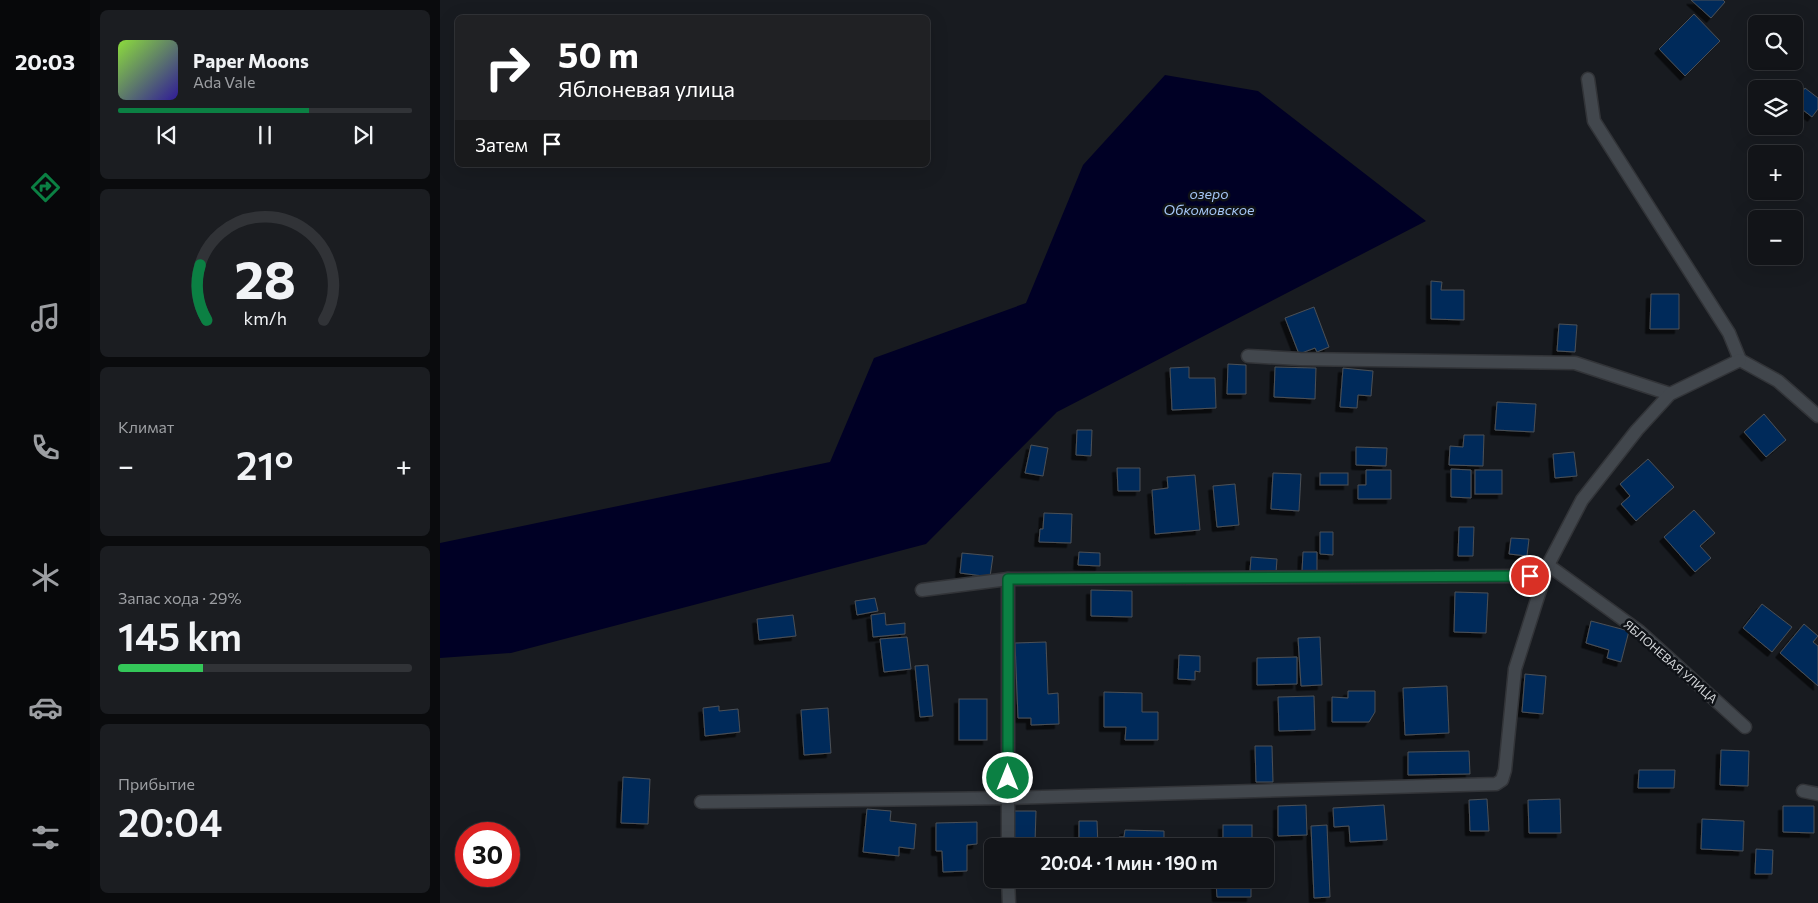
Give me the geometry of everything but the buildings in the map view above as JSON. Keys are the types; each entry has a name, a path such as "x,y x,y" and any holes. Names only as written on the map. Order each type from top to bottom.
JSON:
{"street":[{"path":"1588,79 1594,121 1729,332 1740,360 1778,381 1818,416"},
{"path":"1248,356 1300,359 1575,363 1670,394"},
{"path":"701,802 1008,798 1496,784 1502,780 1505,770 1515,669 1548,565 1582,500 1637,430 1670,394 1740,360"},
{"path":"922,590 1008,579 1530,576 1548,565"},
{"name":"ЯБЛОНЕВАЯ УЛИЦА","path":"1548,565 1640,630 1745,728"},
{"path":"1008,579 1008,838"},
{"path":"1803,791 1818,794"},
{"path":"1008,888 1008,903"}],"water":[{"name":"озеро Обкомовское","path":"1165,75 1258,91 1426,221 1057,412 926,544 511,653 440,658 440,543 830,462 874,358 1026,303 1083,165"}],"route":[{"path":"1008,778 1008,579 1530,576"}]}
